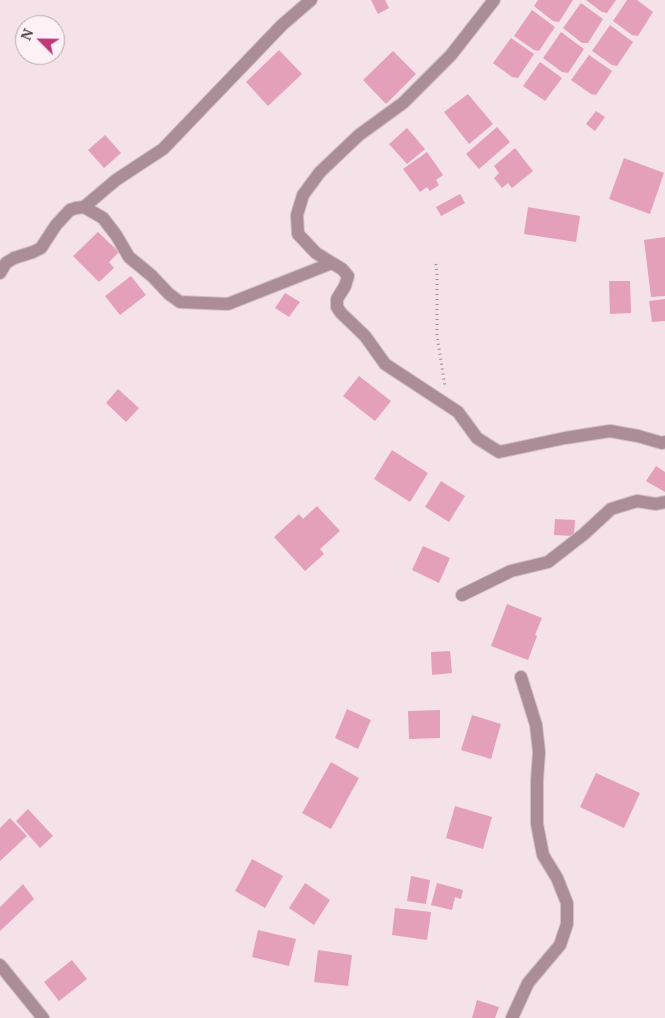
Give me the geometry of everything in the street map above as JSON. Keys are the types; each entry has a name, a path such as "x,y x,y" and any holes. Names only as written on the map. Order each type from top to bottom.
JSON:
{"street":[{"path":"0,272 6,263 14,258 41,248 56,225 70,210 84,207 116,180 163,149 282,25 310,0"},
{"path":"494,0 451,55 403,103 358,134 320,172 303,195 298,215 298,234 316,253 342,269 348,276 345,286 336,299 337,307 365,336 385,364 458,412 478,438 499,452 610,431 662,443 665,442"},
{"path":"84,207 103,218 129,256 180,302 228,304 332,263"},
{"path":"462,595 511,571 548,562 584,534 611,509 637,501 656,504 665,502"},
{"path":"512,1018 528,982 560,946 567,924 567,903 557,878 543,855 536,824 539,752 536,725 521,677"},
{"path":"0,965 43,1018"}],"path":[{"path":"436,264 437,335 447,405"}],"building":[{"path":"371,0 385,0 389,8 378,14"},
{"path":"538,0 573,0 559,22 553,21 534,6"},
{"path":"586,0 616,0 607,13 602,12"},
{"path":"627,0 637,0 653,12 638,36 632,35 613,21"},
{"path":"581,3 603,19 588,43 582,43 563,28"},
{"path":"532,10 555,27 539,51 534,50 514,36"},
{"path":"610,25 633,42 617,66 612,65 592,51"},
{"path":"561,32 584,49 568,73 562,72 543,58"},
{"path":"511,38 534,54 518,78 512,77 493,63"},
{"path":"279,50 302,74 268,106 246,82"},
{"path":"393,51 416,74 386,104 363,80"},
{"path":"589,55 612,71 596,95 591,94 571,80"},
{"path":"540,62 562,78 545,101 523,86"},
{"path":"468,94 493,124 469,144 444,112"},
{"path":"596,111 605,117 595,131 586,124"},
{"path":"497,127 510,142 479,169 466,154"},
{"path":"407,128 425,149 407,164 389,144"},
{"path":"105,135 121,153 104,168 88,150"},
{"path":"515,148 533,171 512,188 508,183 502,188 494,178 499,173 494,166"},
{"path":"427,152 443,175 436,180 439,185 430,191 427,187 420,192 403,169"},
{"path":"624,158 664,173 650,214 609,199"},
{"path":"460,194 465,203 441,216 436,207"},
{"path":"528,207 580,216 576,242 524,234"},
{"path":"98,232 119,252 109,262 114,268 99,282 73,256"},
{"path":"665,237 665,296 651,297 644,240"},
{"path":"131,276 146,295 120,315 105,296"},
{"path":"609,281 630,281 631,313 610,314"},
{"path":"285,293 300,302 289,317 275,308"},
{"path":"665,299 665,321 652,322 649,301"},
{"path":"359,376 391,401 375,421 343,396"},
{"path":"118,389 139,408 126,422 106,403"},
{"path":"392,450 428,473 410,502 374,479"},
{"path":"656,466 665,472 665,492 646,481"},
{"path":"441,481 465,496 449,522 425,507"},
{"path":"317,506 340,531 320,549 324,554 305,571 274,537 299,514 303,519"},
{"path":"555,519 575,520 574,536 554,535"},
{"path":"423,546 450,558 439,583 412,570"},
{"path":"507,604 542,618 528,660 491,646"},
{"path":"450,651 452,673 432,675 431,652"},
{"path":"347,709 371,720 358,749 335,738"},
{"path":"440,710 440,738 409,739 408,711"},
{"path":"472,715 501,724 491,759 461,750"},
{"path":"331,762 359,778 331,829 302,813"},
{"path":"596,773 640,793 624,828 580,807"},
{"path":"455,806 492,817 483,849 446,838"},
{"path":"28,809 53,836 40,848 16,821"},
{"path":"10,818 27,836 0,861 0,828"},
{"path":"252,859 283,876 265,908 235,891"},
{"path":"411,876 430,880 426,904 407,901"},
{"path":"305,883 330,900 314,925 289,908"},
{"path":"437,883 463,890 461,899 455,897 452,910 431,905"},
{"path":"23,884 34,899 0,931 0,907"},
{"path":"395,908 431,912 427,940 392,935"},
{"path":"258,930 296,939 289,966 252,957"},
{"path":"318,950 352,955 348,986 314,982"},
{"path":"72,960 87,979 59,1001 44,982"},
{"path":"477,1000 499,1007 495,1018 472,1018"}]}
